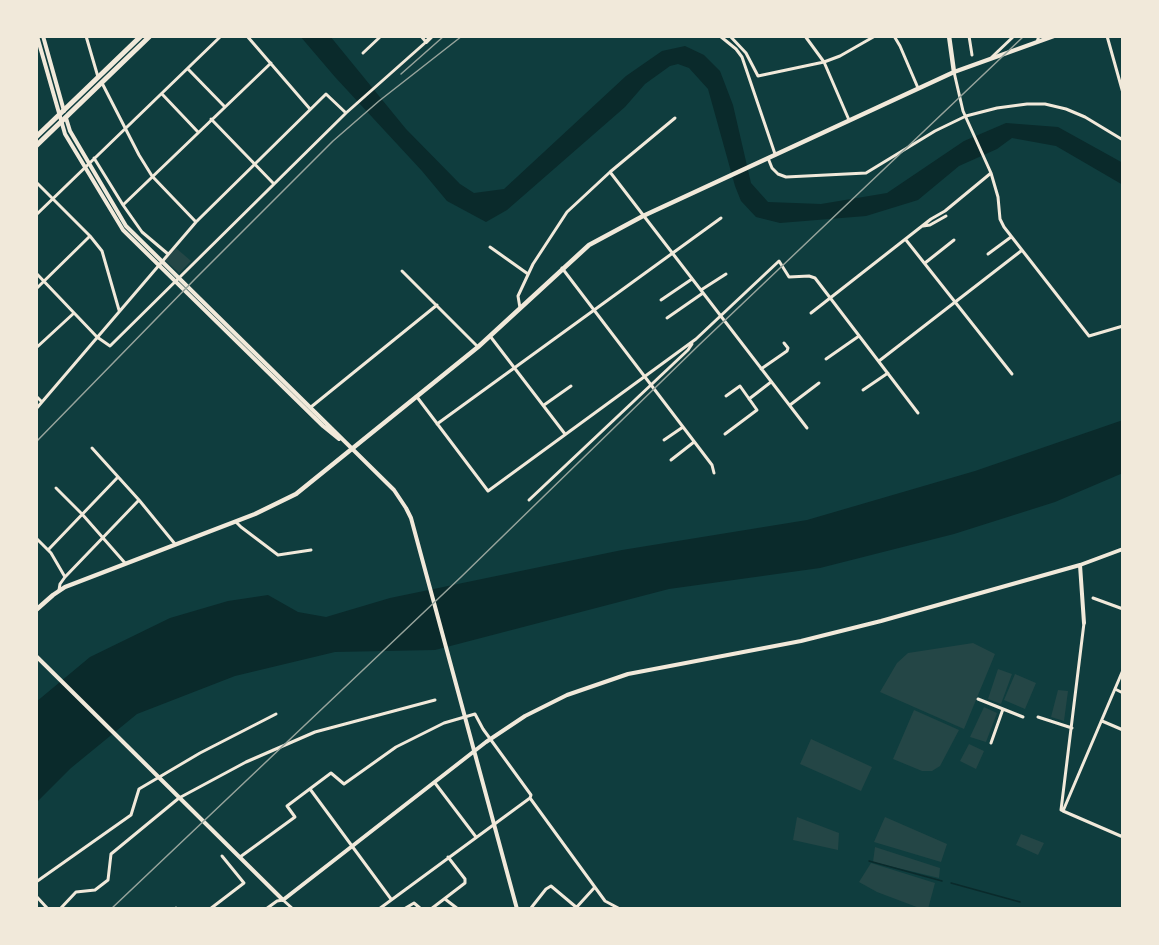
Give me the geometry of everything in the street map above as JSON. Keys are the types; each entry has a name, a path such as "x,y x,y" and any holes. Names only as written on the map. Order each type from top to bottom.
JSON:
{"main road":[{"path":"36,146 141,36"},
{"path":"36,137 62,118 64,111 150,36"},
{"path":"36,610 60,590 236,522 296,494 478,347 589,245 644,216 954,72 949,36"}],"street":[{"path":"37,36 62,118 114,217 323,426 351,449"},
{"path":"43,36 64,111"},
{"path":"86,36 100,80 152,176 196,222"},
{"path":"36,215 221,36"},
{"path":"247,36 310,109"},
{"path":"363,52 375,38 381,36"},
{"path":"422,36 426,42"},
{"path":"36,273 97,337 110,346 347,112 432,36"},
{"path":"720,36 742,57 775,154"},
{"path":"730,36 746,53 758,76 824,62 840,56 875,36"},
{"path":"805,36 824,62 849,120"},
{"path":"894,36 918,88"},
{"path":"969,36 972,55"},
{"path":"992,57 1014,36"},
{"path":"1037,42 1039,36"},
{"path":"1054,36 954,72 961,105 990,172 998,198 1000,219 1021,252 1089,336 1120,325 1123,326"},
{"path":"1107,36 1121,78 1123,93"},
{"path":"123,205 271,63"},
{"path":"188,68 224,106"},
{"path":"161,94 198,132"},
{"path":"36,409 196,222 310,109 326,94 347,112"},
{"path":"766,159 778,174 786,177 866,173 935,131 966,118 1008,106 1045,104 1076,113 1123,140"},
{"path":"520,308 518,296 528,274 547,240 567,212 610,172 675,118"},
{"path":"211,119 274,184"},
{"path":"94,158 142,232 168,254"},
{"path":"610,172 807,428"},
{"path":"811,313 945,211 990,172"},
{"path":"36,182 102,251 119,310"},
{"path":"923,226 930,225 946,216"},
{"path":"437,424 721,218"},
{"path":"36,289 90,236"},
{"path":"988,254 1011,237"},
{"path":"906,240 1012,374"},
{"path":"925,263 954,240"},
{"path":"490,247 528,274"},
{"path":"879,361 1021,252"},
{"path":"417,397 488,491 692,342 779,261 789,277 815,278 918,412"},
{"path":"562,268 712,465 714,473"},
{"path":"402,271 478,347"},
{"path":"668,318 726,274"},
{"path":"661,300 692,279"},
{"path":"311,407 437,305"},
{"path":"36,348 74,313"},
{"path":"490,336 565,434"},
{"path":"826,359 859,336"},
{"path":"529,500 688,350 692,342"},
{"path":"761,369 787,351 788,348 784,343"},
{"path":"250,351 311,407 394,490 411,518 517,909"},
{"path":"863,390 888,373"},
{"path":"749,399 771,382"},
{"path":"790,405 819,383"},
{"path":"544,405 571,386"},
{"path":"725,434 757,410 740,386 726,396"},
{"path":"36,396 42,402"},
{"path":"664,440 683,427"},
{"path":"671,460 694,442"},
{"path":"92,448 175,544"},
{"path":"48,550 117,477"},
{"path":"56,488 125,563"},
{"path":"60,590 60,584 65,577 139,500"},
{"path":"236,522 278,555 311,550"},
{"path":"36,538 48,550 65,577"},
{"path":"266,909 283,900 490,740 525,716 567,694 628,674 858,627 1080,565 1123,549"},
{"path":"1080,565 1084,623 1060,810 1123,837"},
{"path":"1093,598 1123,609"},
{"path":"36,656 293,909"},
{"path":"1063,811 1123,670"},
{"path":"1115,689 1123,693"},
{"path":"978,699 1023,717"},
{"path":"60,909 76,892 95,890 108,880 111,854 179,798 246,762 315,732 435,700"},
{"path":"990,743 1003,709"},
{"path":"36,882 131,815 139,789 276,714"},
{"path":"240,857 295,817 287,806 331,773 344,784 396,747 449,721 475,714 490,740 531,795 530,798 605,901 620,909"},
{"path":"1038,717 1072,728"},
{"path":"1102,721 1123,730"},
{"path":"435,783 476,837"},
{"path":"310,789 391,899"},
{"path":"379,909 530,798"},
{"path":"210,909 244,883 222,856"},
{"path":"431,909 466,881 448,857"},
{"path":"532,909 541,895 551,886 576,908 595,887"},
{"path":"36,896 48,909"},
{"path":"445,899 458,909"},
{"path":"404,909 414,903 421,909"}],"shaded area":[{"path":"300,36 330,36 406,129 460,184 474,193 504,189 626,76 662,51 685,46 704,55 720,71 733,105 751,183 768,202 821,204 887,193 964,141 1006,123 1058,127 1123,163 1123,185 1056,146 1012,138 997,149 959,166 918,200 866,216 780,223 756,217 741,201 735,186 708,89 689,68 678,64 670,66 645,84 625,107 507,210 486,222 447,201"},
{"path":"176,248 191,261 179,273 165,260"},
{"path":"1123,420 1123,473 1055,502 954,534 820,568 669,589 435,650 335,652 235,676 137,714 71,768 36,803 36,702 90,657 170,618 228,601 268,595 298,612 326,617 390,598 622,550 807,520 975,471"},
{"path":"973,643 995,654 964,729 880,692 897,663 908,653"},
{"path":"998,669 1012,674 1001,704 988,699"},
{"path":"1015,674 1036,683 1025,709 1004,700"},
{"path":"1058,690 1068,691 1064,721 1051,717"},
{"path":"984,707 997,713 986,742 970,737"},
{"path":"914,710 959,730 940,766 932,771 922,771 893,759"},
{"path":"811,739 872,767 861,791 800,764"},
{"path":"969,744 984,751 976,769 960,761"},
{"path":"797,817 839,833 838,850 793,840"},
{"path":"885,817 947,844 941,862 874,842"},
{"path":"1021,834 1044,843 1038,855 1016,845"},
{"path":"875,847 940,868 939,878 873,862"},
{"path":"871,863 935,883 928,909 922,909 877,892 859,882"}],"waterway":[{"path":"869,861 942,881"},
{"path":"951,883 1020,902"}],"railway":[{"path":"401,74 444,36"},
{"path":"36,442 333,141 379,101 462,36"},
{"path":"111,909 461,577 699,345 1024,36"}]}
